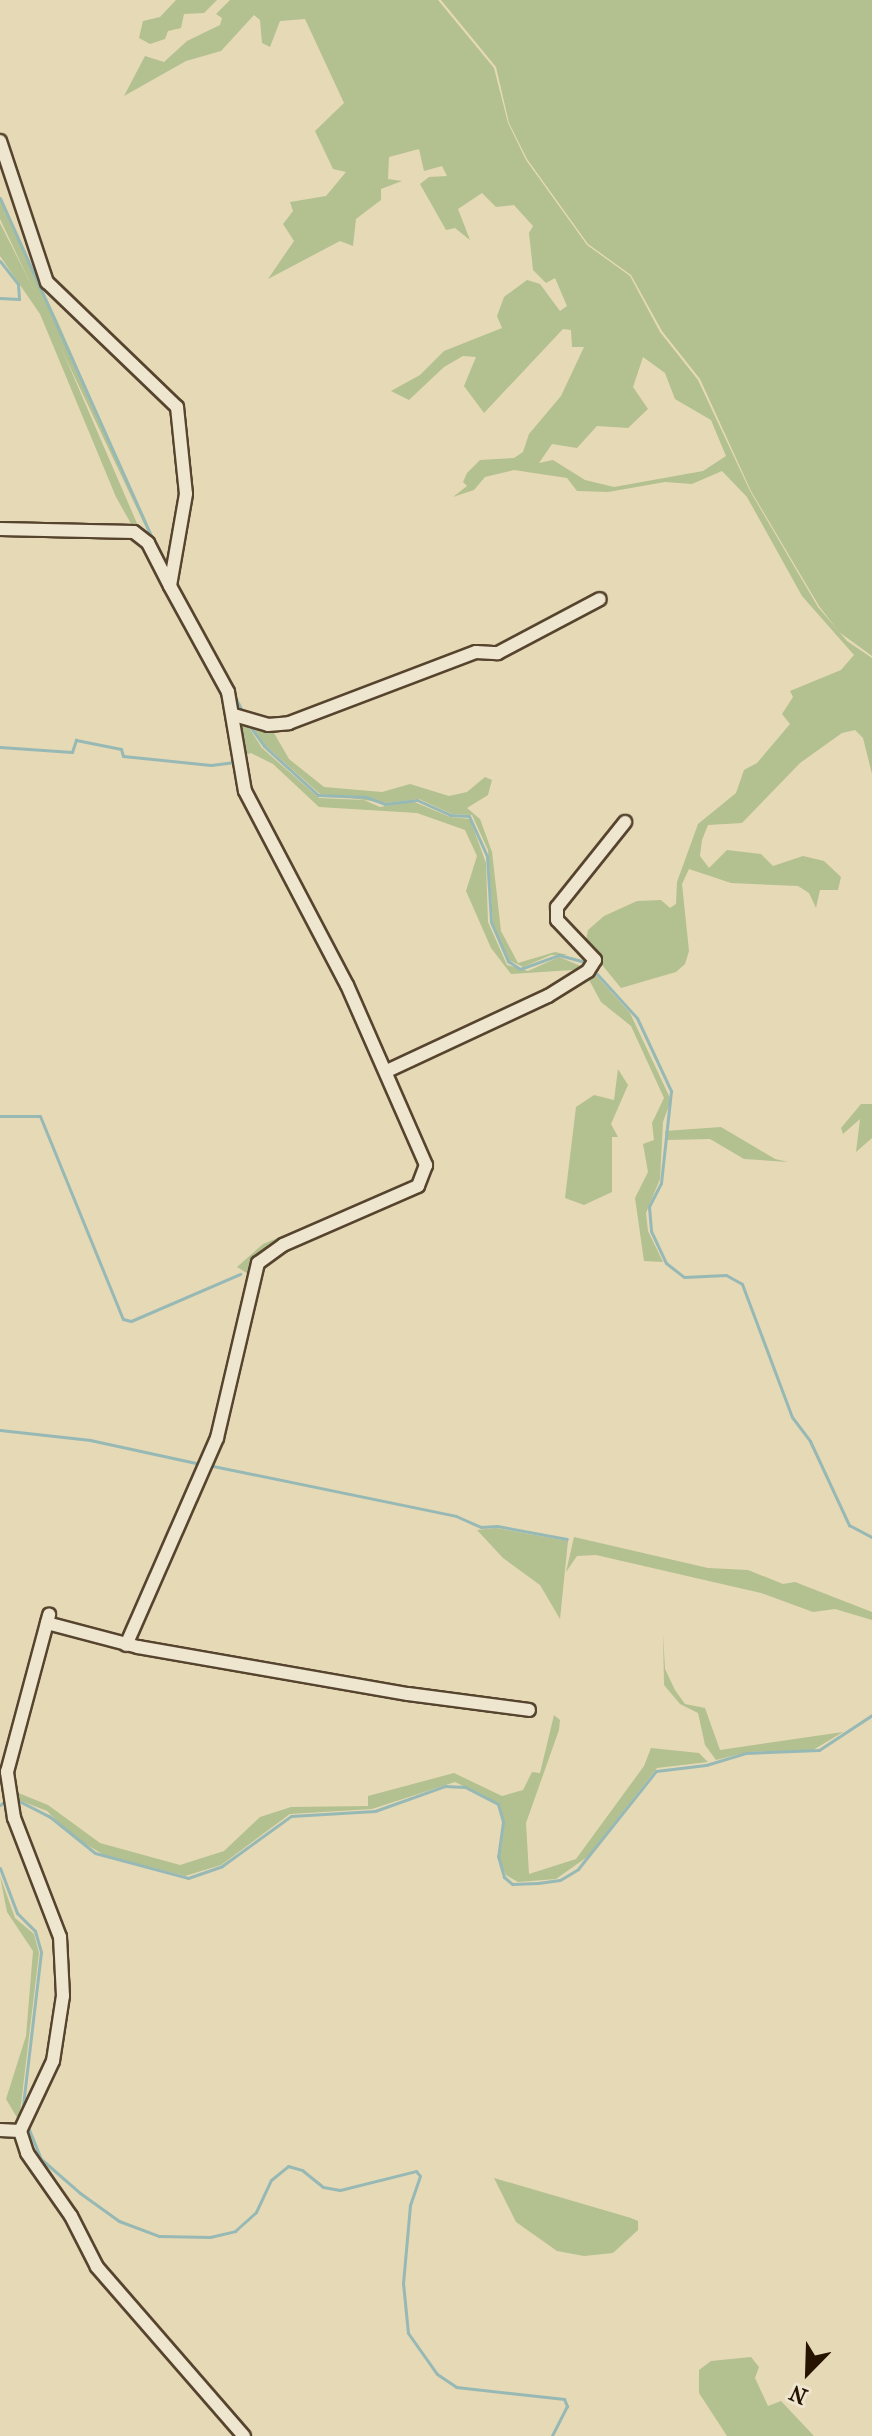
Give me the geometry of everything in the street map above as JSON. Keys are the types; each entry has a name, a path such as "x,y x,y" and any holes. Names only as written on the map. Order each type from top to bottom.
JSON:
{"street":[{"path":"0,141 47,282 177,407 186,494 170,586"},
{"path":"0,529 134,532 148,543 228,692 245,791 387,1071 424,1155 426,1174 418,1186 283,1245 258,1263 217,1438 126,1645"},
{"path":"234,715 268,725 289,723 476,652 498,653 600,599"},
{"path":"387,1071 548,996 588,971 595,960 557,920 557,907 625,822"},
{"path":"244,2436 97,2267 71,2216 27,2153 20,2131 53,2061 63,1996 60,1937 8,1794 7,1772 48,1619 126,1645 408,1694 529,1710"},
{"path":"0,2130 20,2131"}],"green space":[{"path":"176,0 217,0 204,13 184,14 181,28 168,31 165,39 150,44 139,38 143,21 160,17"},
{"path":"230,0 438,0 494,68 508,123 526,160 587,245 630,276 660,332 698,380 750,491 818,607 847,641 872,658 872,774 863,738 855,730 842,733 800,763 742,823 708,825 702,840 700,856 709,868 727,850 761,854 773,866 803,856 824,861 841,877 838,890 820,890 816,908 809,893 798,886 731,883 689,869 682,884 689,951 685,964 676,972 621,988 585,944 588,930 604,916 637,901 661,900 670,908 676,904 677,882 698,824 736,793 744,770 757,763 790,724 782,714 793,697 790,691 841,670 854,655 802,596 747,497 722,471 692,484 665,482 608,492 577,491 567,478 514,470 485,477 474,490 453,497 467,486 463,482 467,473 480,460 514,458 523,452 529,434 561,396 584,347 572,347 571,330 563,329 484,413 464,386 476,357 463,356 444,367 409,400 391,391 420,375 444,351 502,328 497,316 504,297 527,280 540,284 560,311 567,306 555,278 546,283 533,270 529,233 533,226 514,205 496,207 482,193 458,209 470,240 455,228 446,230 420,184 429,177 447,176 442,166 424,171 419,149 389,157 388,179 402,181 381,189 381,200 356,219 353,246 340,241 268,279 294,241 283,224 293,211 290,202 326,196 346,172 333,169 315,131 344,103 305,19 280,21 270,47 262,43 260,20 254,15 221,51 186,61 124,96 145,56 164,62 187,41 220,25 222,18 216,14","holes":["643,357 665,373 675,399 711,420 726,456 703,471 614,487 585,480 553,460 539,463 552,444 577,448 597,426 628,428 648,409 633,387"]},
{"path":"441,0 872,0 872,656 839,632 819,606 751,491 700,379 662,331 631,275 588,244 527,159 509,123 496,67"},
{"path":"0,200 57,320 165,568 0,219"},
{"path":"0,223 50,322 139,528 134,529 116,497 40,314 0,256"},
{"path":"238,723 246,723 262,748 319,798 364,800 380,807 412,801 450,817 470,819 486,863 488,922 507,965 528,971 559,957 588,969 511,974 491,948 466,891 477,856 465,830 417,813 319,807 273,764 251,753 240,757"},
{"path":"250,724 274,733 289,759 324,787 382,792 410,784 449,796 467,792 485,777 492,780 488,795 467,808 480,819 492,852 501,931 518,963 555,952 568,955 551,955 523,967 507,959 493,924 488,850 472,815 452,814 419,799 387,803 320,794 265,745"},
{"path":"593,972 630,1013 671,1100 663,1122 660,1179 646,1213 648,1231 663,1262 644,1261 635,1198 648,1172 643,1144 654,1140 652,1123 664,1098 631,1026 601,1002 587,976"},
{"path":"618,1069 628,1085 611,1124 618,1137 612,1137 612,1192 584,1205 565,1198 576,1107 594,1095 614,1100"},
{"path":"861,1104 872,1104 872,1138 856,1152 860,1119 843,1134 841,1128"},
{"path":"721,1127 775,1159 788,1162 744,1159 710,1139 666,1140 665,1131"},
{"path":"418,1180 260,1252 250,1275 237,1267 263,1244"},
{"path":"496,1528 568,1541 560,1619 540,1585 503,1558 477,1530"},
{"path":"574,1537 708,1568 748,1570 783,1584 795,1582 872,1612 872,1620 835,1609 813,1612 761,1593 596,1555 577,1556 566,1572"},
{"path":"663,1633 665,1669 675,1690 685,1704 705,1708 720,1750 843,1732 813,1750 748,1752 716,1760 705,1745 698,1713 680,1704 664,1685"},
{"path":"554,1715 560,1720 559,1730 526,1823 529,1874 576,1859 644,1766 651,1748 699,1753 708,1762 657,1768 587,1857 556,1879 518,1882 506,1875 499,1861 504,1824 499,1804 455,1782 372,1809 290,1814 221,1865 185,1876 104,1855 72,1836 47,1811 11,1797 11,1790 48,1805 100,1843 180,1865 224,1851 260,1817 291,1807 368,1806 368,1796 454,1773 502,1796 523,1790 532,1772 540,1773"},
{"path":"0,1876 15,1918 34,1934 39,1953 19,2121 6,2099 26,2036 33,1951 7,1912"},
{"path":"494,2178 631,2218 638,2221 638,2230 613,2253 584,2256 557,2251 516,2222"},
{"path":"751,2357 759,2367 755,2378 768,2406 781,2401 814,2436 727,2436 699,2393 699,2370 711,2361"}],"waterway":[{"path":"0,198 154,542"},
{"path":"0,261 18,284 19,299 0,298"},
{"path":"218,662 241,709"},
{"path":"249,725 264,746 318,795 366,797 385,804 417,800 450,815 469,816 487,856 491,922 508,961 520,969 559,955 585,962"},
{"path":"0,747 72,752 76,740 121,749 123,756 211,765 235,762"},
{"path":"597,974 637,1018 671,1091 661,1183 649,1207 651,1231 666,1263 684,1277 726,1275 742,1284 792,1417 810,1441 849,1525 872,1537"},
{"path":"0,1116 40,1116 123,1319 131,1321 240,1274"},
{"path":"0,1430 90,1440 200,1464"},
{"path":"208,1465 456,1516 481,1527 497,1526 567,1539"},
{"path":"17,1800 49,1816 95,1853 188,1878 222,1866 291,1816 375,1811 445,1786 465,1787 498,1804 503,1822 498,1856 504,1877 512,1884 538,1883 560,1880 578,1869 656,1771 706,1765 746,1753 819,1750 872,1715"},
{"path":"0,1805 4,1802"},
{"path":"0,1868 17,1913 35,1931 41,1952 22,2113"},
{"path":"28,2127 41,2159 80,2193 119,2221 159,2236 210,2237 235,2231 256,2212 271,2180 288,2166 302,2170 323,2187 340,2190 416,2171 420,2176 410,2205 403,2283 408,2333 437,2374 456,2387 564,2399 567,2406 552,2436"}]}
